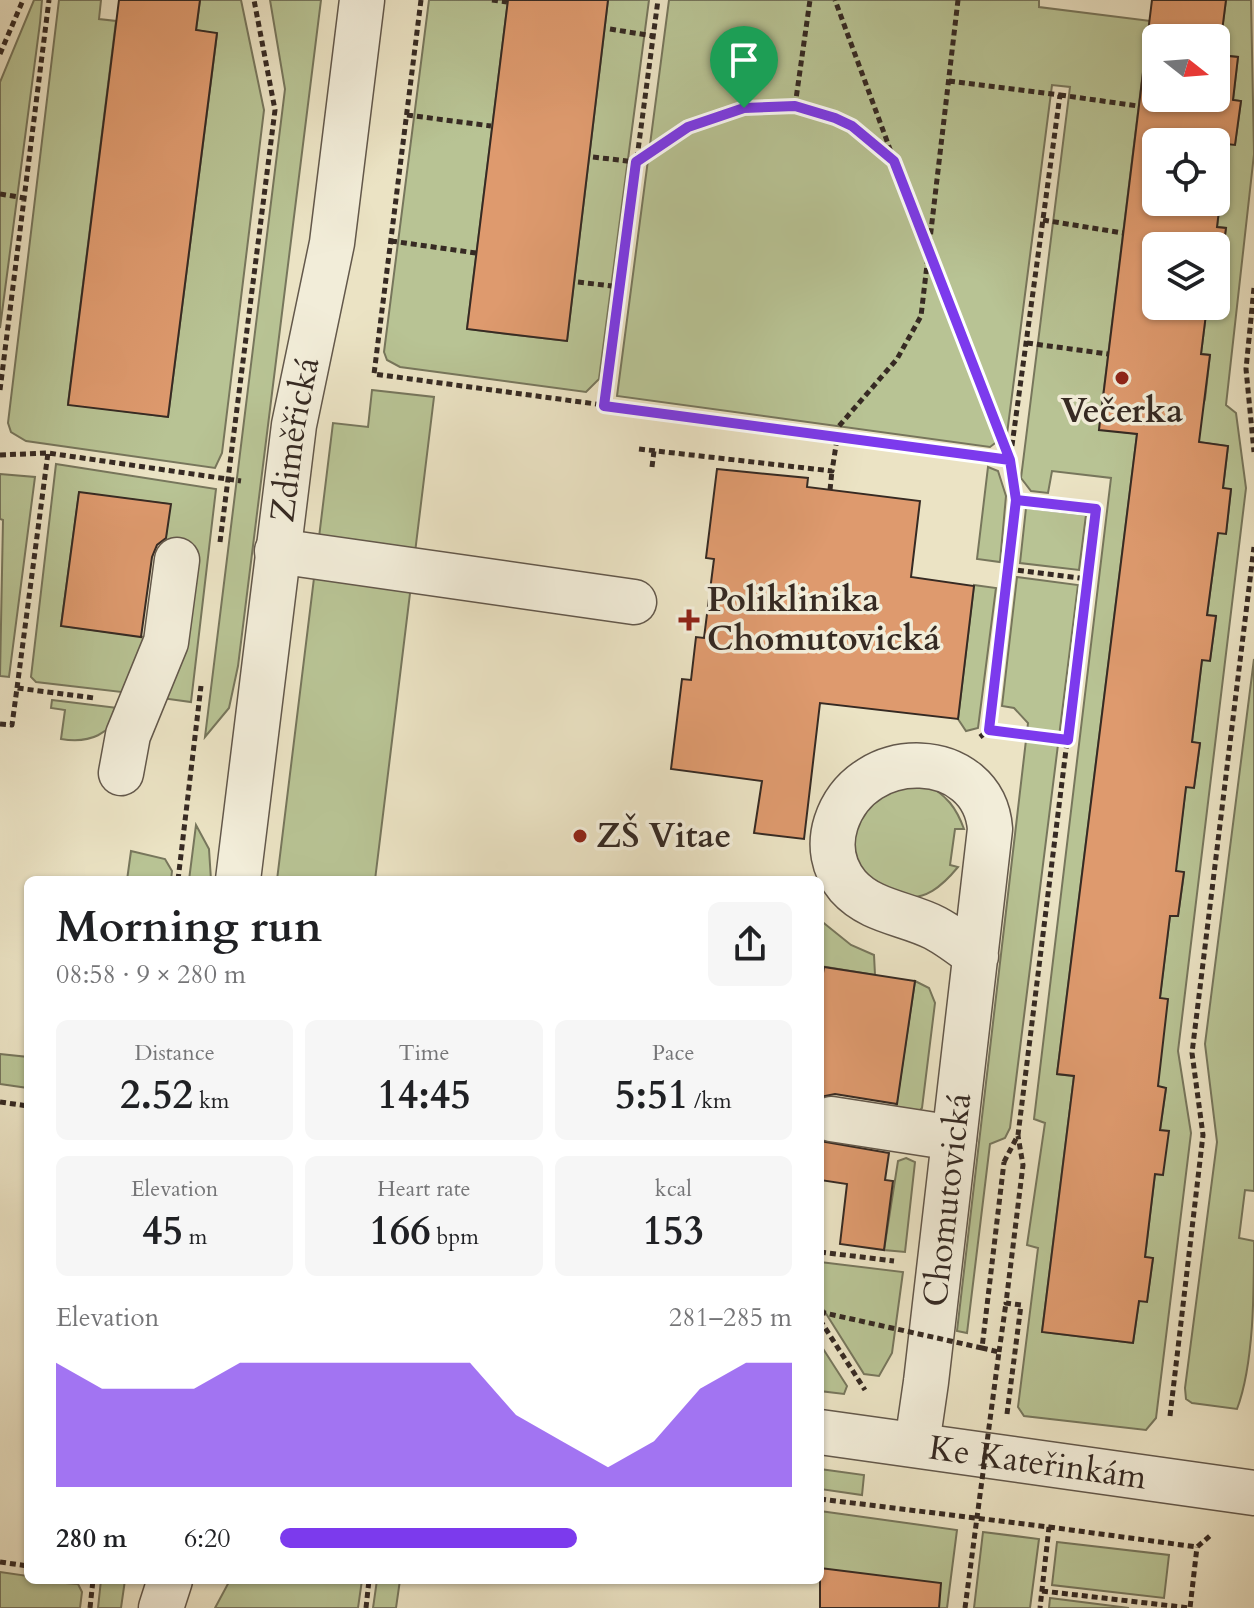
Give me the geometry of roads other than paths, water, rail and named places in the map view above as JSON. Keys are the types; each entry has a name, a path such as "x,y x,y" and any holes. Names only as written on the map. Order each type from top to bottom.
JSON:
{"street":[{"name":"Zdiměřická","path":"238,876 294,425 332,243 362,0"},
{"path":"277,551 634,602"},
{"path":"121,773 128,735 197,558"},
{"name":"Chomutovická","path":"917,1444 976,956 990,829 987,808 968,784 942,771 913,765 879,771 847,797 837,820 832,847 840,875 865,902 935,928 976,956"},
{"path":"831,1119 954,1138"},
{"name":"Ke Kateřinkám","path":"824,1432 1254,1493"}],"place":[{"name":"Večerka","path":"1122,378"},
{"name":"Poliklinika Chomutovická","path":"689,620"},
{"name":"ZŠ Vitae","path":"580,836"}]}
